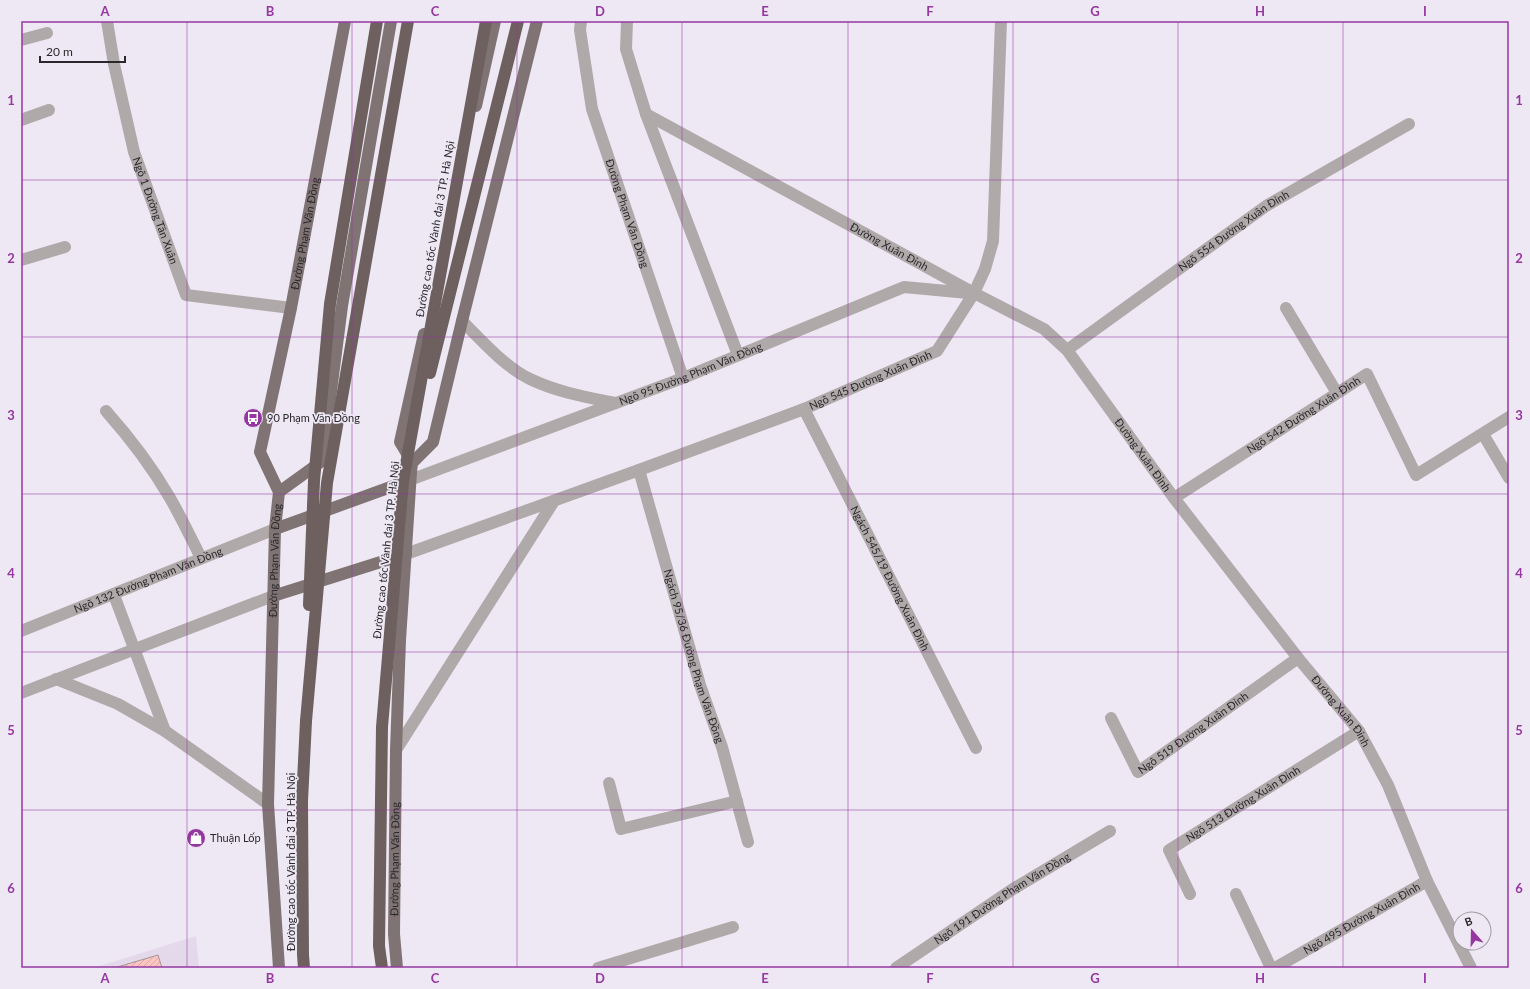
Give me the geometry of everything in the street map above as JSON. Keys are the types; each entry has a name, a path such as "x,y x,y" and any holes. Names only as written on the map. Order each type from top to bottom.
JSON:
{"highway":[{"path":"306,721 314,481 330,304 377,21"},
{"name":"Đường cao tốc Vành đai 3 TP. Hà Nội","path":"304,968 302,801 306,721 327,483 408,21"},
{"name":"Đường cao tốc Vành đai 3 TP. Hà Nội","path":"382,968 379,946 382,727 407,480 486,21"},
{"path":"407,480 518,21"}],"main road":[{"name":"Đường Phạm Văn Đồng","path":"279,968 268,804 275,529 279,492 260,452 291,308 345,21"},
{"path":"279,492 322,461 342,306 391,21"},
{"path":"495,21 400,442 412,463 433,442 537,21"},
{"name":"Đường Phạm Văn Đồng","path":"397,968 394,934 396,750 400,640 406,554 407,480 412,463"},
{"path":"275,529 407,480"},
{"path":"273,596 406,554"}],"street":[{"name":"Ngõ 1 Đường Tân Xuân","path":"107,21 114,64 134,152 186,295 291,308"},
{"name":"Đường Phạm Văn Đồng","path":"581,21 580,30 592,109 683,378"},
{"path":"627,21 626,48 646,114 738,355"},
{"name":"Ngõ 545 Đường Xuân Đỉnh","path":"639,470 804,409 937,351 974,293 985,269 992,241 1001,21"},
{"path":"21,40 47,33"},
{"path":"21,120 49,110"},
{"name":"Đường Xuân Đỉnh","path":"646,114 974,293 1044,329 1067,350 1174,498 1298,658 1359,731 1388,785 1427,881 1471,968"},
{"name":"Ngõ 554 Đường Xuân Đỉnh","path":"1067,350 1266,206 1409,124"},
{"path":"21,260 64,247"},
{"name":"Ngõ 95 Đường Phạm Văn Đồng","path":"407,480 683,378 904,287 974,293"},
{"path":"1286,308 1337,393"},
{"path":"462,321 498,357 528,379 562,392 616,403"},
{"name":"Ngõ 542 Đường Xuân Đỉnh","path":"1174,498 1367,374 1416,475 1509,417"},
{"name":"Ngách 545/19 Đường Xuân Đỉnh","path":"804,409 976,748"},
{"path":"106,412 122,428 150,467 170,498 201,558"},
{"path":"1483,434 1509,478"},
{"path":"406,554 639,470"},
{"name":"Ngách 95/36 Đường Phạm Văn Đồng","path":"639,470 700,685 722,747 748,842"},
{"path":"396,750 554,501"},
{"name":"Ngõ 132 Đường Phạm Văn Đồng","path":"21,631 275,529"},
{"path":"114,594 165,731"},
{"path":"21,693 273,596"},
{"name":"Ngõ 519 Đường Xuân Đỉnh","path":"1110,718 1138,772 1298,658"},
{"path":"56,679 118,704 165,731 268,804"},
{"name":"Ngõ 513 Đường Xuân Đỉnh","path":"1190,894 1169,850 1359,731"},
{"path":"609,783 621,829 737,801"},
{"name":"Ngõ 191 Đường Phạm Văn Đồng","path":"896,968 1013,889 1110,831"},
{"name":"Ngõ 495 Đường Xuân Đỉnh","path":"1275,968 1427,881"},
{"path":"1236,894 1271,968"},
{"path":"598,968 733,927"}],"shaded area":[{"path":"196,936 199,968 93,968"}],"building":[{"path":"158,955 162,968 114,968"}],"place":[{"name":"90 Phạm Văn Đồng","path":"253,418"},
{"name":"Thuận Lốp","path":"196,838"}]}
